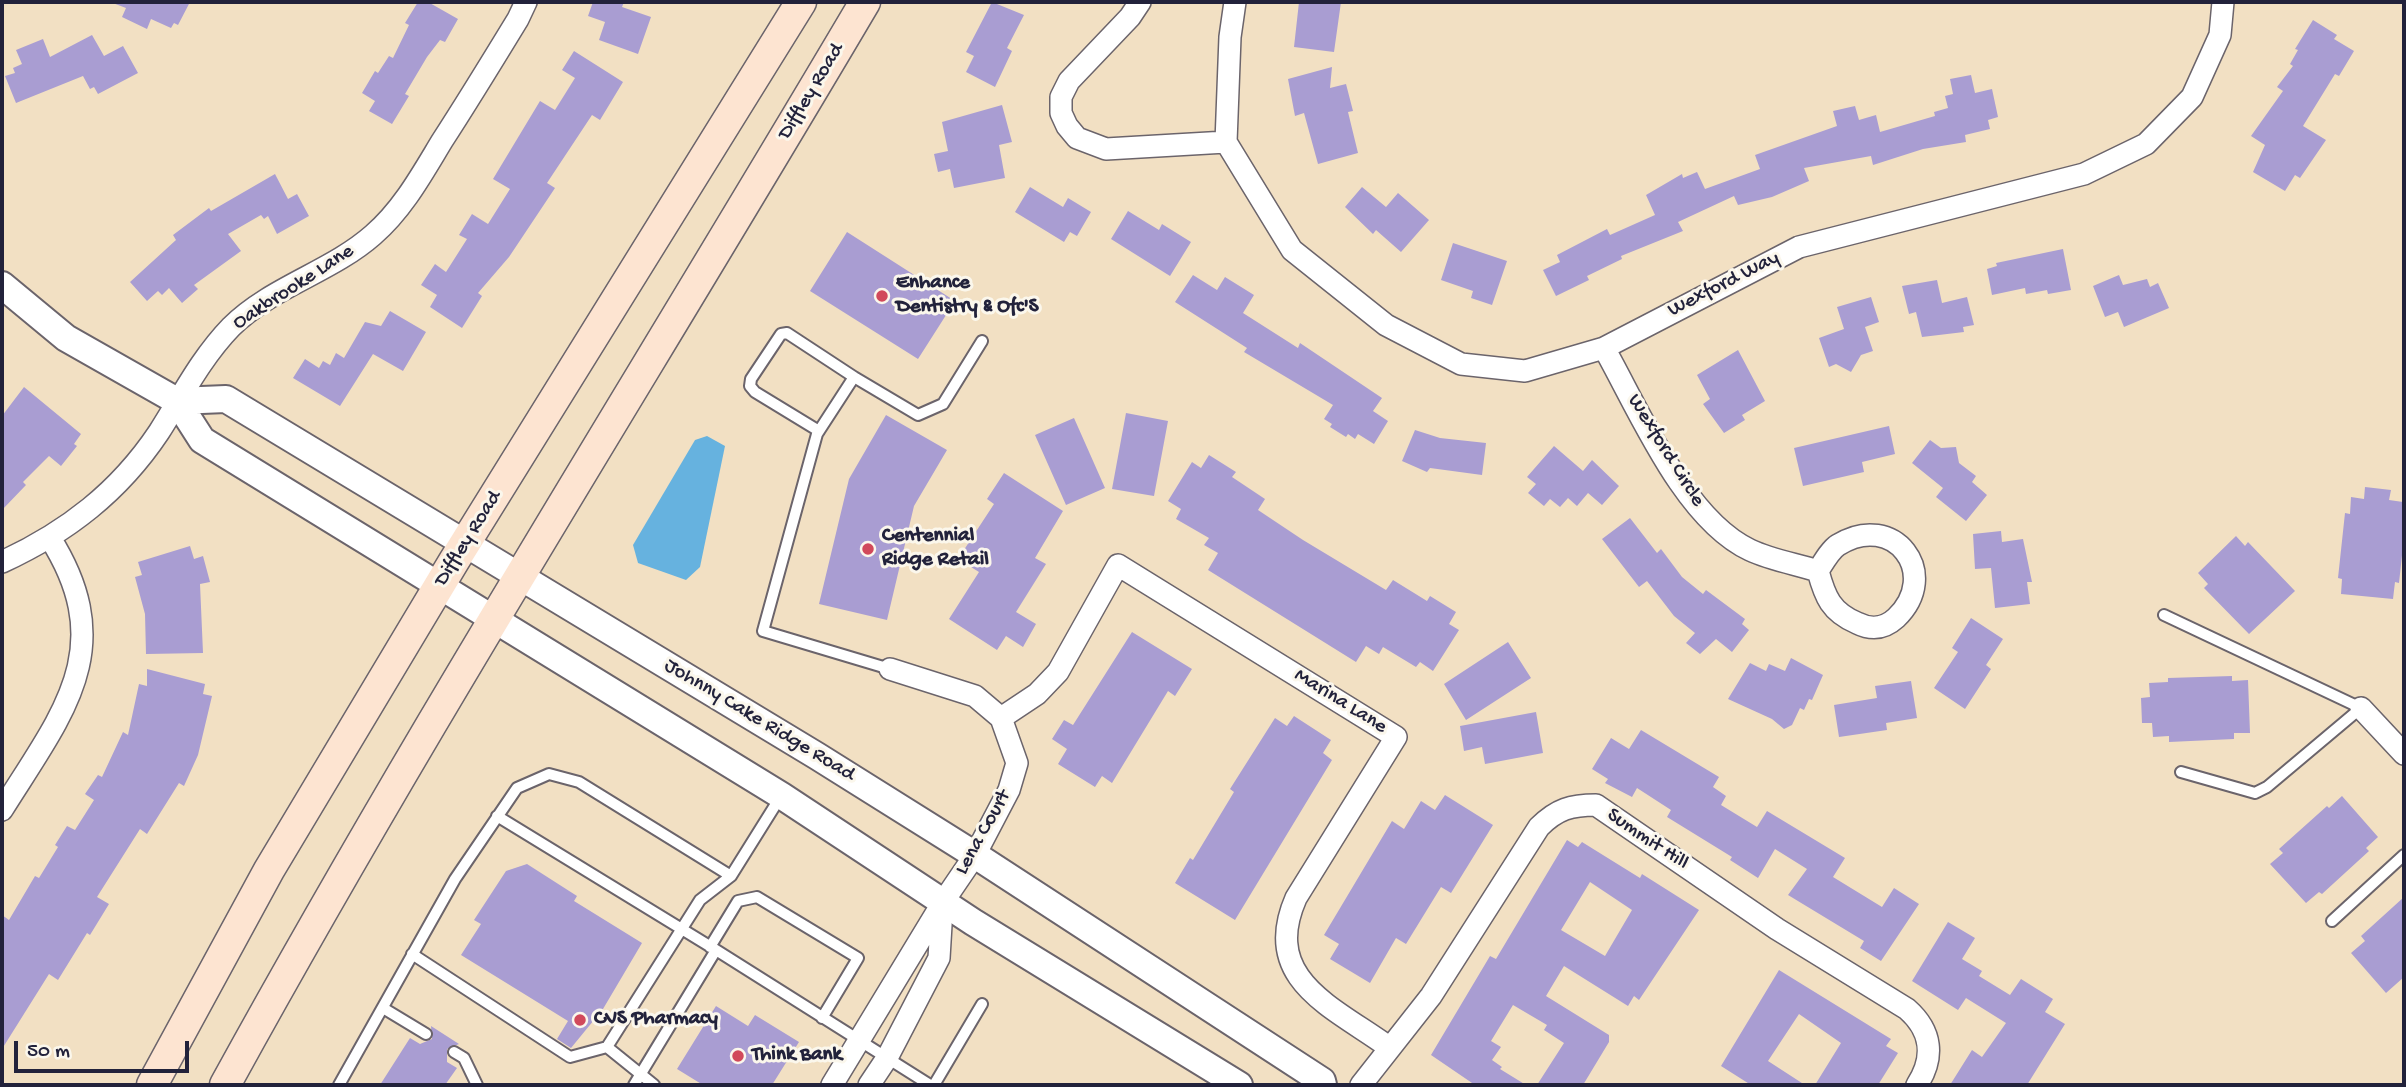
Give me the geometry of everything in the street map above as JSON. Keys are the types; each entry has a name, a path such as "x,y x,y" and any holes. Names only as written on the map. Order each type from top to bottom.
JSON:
{"main road":[{"name":"Diffley Road","path":"152,1085 269,870 466,543 801,2"},
{"name":"Diffley Road","path":"225,1085 320,912 865,2"}],"street":[{"name":"Oakbrooke Lane","path":"2,562 50,538 111,492 158,433 214,346 234,325 257,307 345,258 374,235 399,208 507,38 526,2"},
{"path":"1140,2 1130,17 1069,81 1061,97 1060,114 1077,138 1106,149 1226,142 1230,37 1235,2"},
{"name":"Wexford Way","path":"1226,142 1292,250 1386,325 1461,364 1525,372 1604,348 1799,247 2084,174 2146,144 2192,97 2220,34 2223,2"},
{"path":"2,285 74,344 177,401 202,440 782,796 943,902 1239,1085"},
{"name":"Wexford Circle","path":"1604,348 1683,488 1714,527 1751,550 1818,571"},
{"name":"Johnny Cake Ridge Road","path":"177,401 226,399 975,855 1323,1085"},
{"path":"1862,535 1888,536 1905,550 1914,570 1914,592 1904,610 1888,626 1868,628 1844,617 1825,600 1818,571 1836,546 1862,535"},
{"path":"2,810 70,697 81,657 82,616 78,595 72,576 50,538"},
{"name":"Marina Lane","path":"1001,718 1037,694 1058,672 1118,565 1396,737 1296,898 1286,921 1285,945 1290,965 1302,983 1391,1048"},
{"path":"890,669 975,696 1001,718"},
{"path":"2361,708 2404,754"},
{"name":"Lena Court","path":"832,1085 943,902 975,855 1010,790 1017,763 1001,718"},
{"name":"Summit Hill","path":"1361,1085 1431,996 1539,827 1563,808 1596,806 1777,929 1907,1009 1921,1021 1928,1038 1928,1063 1917,1085"},
{"path":"869,1085 887,1058 939,958 943,902"}],"lane":[{"path":"819,432 755,392 750,386 751,379 781,334 787,333 918,415 943,404 982,341"},
{"path":"854,377 819,432 764,631 890,669"},
{"path":"2164,615 2361,708 2267,787 2255,793 2181,772"},
{"path":"339,1085 454,879 517,788 549,774 579,782 731,876"},
{"path":"412,954 570,1057 607,1047 700,900 731,876 782,796"},
{"path":"497,816 931,1085 982,1004"},
{"path":"2332,921 2404,855"},
{"path":"637,1081 738,901 757,897 858,958 822,1018"},
{"path":"383,1008 426,1034"},
{"path":"607,1047 637,1081 654,1085"},
{"path":"454,1052 464,1058 477,1085"}],"water":[{"path":"707,436 725,446 700,567 686,580 638,563 633,545 695,440"}],"building":[{"path":"110,2 190,2 178,25 174,23 171,28 151,19 147,29 122,17 126,8"},
{"path":"418,2 428,2 458,19 445,42 440,40 427,57 405,94 409,96 392,124 369,111 375,101 362,93 375,71 378,73 389,56 393,58 409,25 405,23"},
{"path":"593,2 624,2 622,7 651,17 638,54 599,40 605,22 588,16"},
{"path":"992,2 1024,15 1007,48 1012,51 995,87 966,72 974,56 966,52"},
{"path":"1299,2 1341,2 1334,52 1294,47"},
{"path":"2313,20 2337,35 2334,39 2354,51 2339,76 2335,74 2303,126 2326,140 2300,178 2295,175 2285,191 2253,172 2265,145 2251,136 2283,91 2277,87 2293,66 2290,64 2298,50 2295,49"},
{"path":"92,35 104,56 123,46 138,73 98,94 94,87 90,89 83,76 16,103 5,76 15,73 13,68 22,64 16,50 43,39 50,57"},
{"path":"574,51 623,82 600,120 592,115 547,183 555,188 509,257 478,293 482,296 462,328 430,307 437,295 421,285 435,264 446,272 467,239 459,235 472,214 488,224 510,189 493,179 540,101 555,110 575,78 562,70"},
{"path":"1332,67 1330,88 1346,84 1353,111 1348,112 1358,153 1318,164 1304,113 1295,116 1288,79"},
{"path":"1971,75 1975,93 1992,89 1998,117 1988,120 1990,129 1965,135 1966,142 1923,149 1873,165 1871,156 1804,168 1809,181 1772,197 1738,205 1734,196 1678,222 1683,231 1621,256 1622,259 1587,276 1589,280 1556,296 1543,270 1560,262 1557,255 1607,229 1610,235 1655,215 1646,195 1682,174 1683,178 1697,172 1705,189 1760,169 1755,155 1837,126 1833,111 1855,106 1859,120 1876,115 1880,132 1935,116 1934,112 1948,108 1945,96 1953,94 1950,79"},
{"path":"1002,105 1012,142 999,145 1005,178 954,188 950,169 938,172 934,154 948,151 942,122"},
{"path":"275,174 288,199 297,194 309,216 277,234 268,216 264,219 261,215 228,234 241,251 194,285 198,289 182,303 169,288 162,295 158,291 147,301 130,282 176,240 173,235 209,208 211,211"},
{"path":"1030,187 1063,207 1068,198 1091,212 1077,236 1070,232 1064,242 1015,212"},
{"path":"1362,187 1386,207 1398,193 1429,220 1401,252 1376,230 1373,234 1345,207"},
{"path":"1128,211 1159,230 1162,224 1191,242 1170,276 1111,239"},
{"name":"Enhance Dentistry & Ofc'S","path":"847,232 955,301 918,359 810,291"},
{"path":"1453,243 1507,261 1492,305 1471,298 1473,291 1441,280"},
{"path":"2063,249 2071,290 2048,294 2047,290 2026,294 2025,288 1992,295 1987,269 1997,266 1996,263"},
{"path":"1193,275 1217,290 1225,277 1254,295 1243,313 1298,348 1300,343 1382,398 1373,411 1388,421 1374,444 1358,434 1355,439 1348,434 1346,437 1330,427 1332,424 1324,419 1333,405 1244,352 1247,348 1175,302"},
{"path":"2119,275 2123,285 2147,279 2150,287 2158,283 2169,308 2124,327 2118,312 2105,317 2093,286"},
{"path":"1937,280 1942,303 1967,297 1974,325 1963,327 1964,332 1922,337 1916,312 1909,314 1902,286"},
{"path":"1871,297 1879,322 1865,327 1873,351 1861,355 1851,372 1836,364 1829,367 1819,338 1844,329 1837,307"},
{"path":"390,311 426,332 403,371 373,354 340,406 293,378 305,359 319,368 323,361 330,365 336,353 344,358 365,322 381,326"},
{"path":"1738,350 1765,401 1742,415 1745,420 1724,433 1703,404 1710,399 1697,375"},
{"path":"24,387 81,434 74,444 77,446 61,466 49,456 23,482 26,485 2,510 2,416"},
{"path":"1126,413 1168,421 1154,496 1112,489"},
{"name":"Centennial Ridge Retail","path":"886,415 947,450 914,506 887,620 819,604 849,479"},
{"path":"1074,418 1105,488 1066,505 1035,435"},
{"path":"1889,426 1895,454 1862,462 1864,472 1803,486 1794,448"},
{"path":"1415,430 1440,438 1486,443 1482,475 1430,468 1427,472 1402,461"},
{"path":"1930,440 1941,448 1956,447 1959,463 1976,476 1972,482 1987,495 1966,521 1936,497 1943,488 1912,463"},
{"path":"1554,446 1583,471 1592,460 1619,486 1602,505 1588,493 1577,506 1568,498 1560,507 1550,499 1544,506 1528,493 1536,484 1527,477"},
{"path":"1209,455 1236,472 1232,477 1265,499 1258,510 1303,540 1386,590 1393,580 1427,601 1430,596 1456,612 1449,624 1459,630 1433,671 1420,662 1416,667 1383,647 1379,654 1366,646 1356,662 1208,570 1218,553 1204,545 1209,538 1176,519 1181,509 1168,501 1192,462 1201,468"},
{"path":"1004,473 1063,511 1035,558 1046,564 1016,612 1036,624 1023,647 1006,636 997,650 949,619 979,572 958,559 994,504 987,499"},
{"path":"2365,487 2391,490 2389,500 2403,502 2404,537 2399,583 2395,582 2393,599 2341,594 2342,579 2338,578 2345,513 2350,514 2351,497 2364,499"},
{"path":"1630,518 1657,553 1661,549 1682,577 1703,594 1706,590 1745,619 1742,624 1749,630 1732,652 1716,639 1700,654 1686,643 1695,633 1674,616 1647,581 1639,587 1602,539"},
{"path":"2001,531 2002,542 2023,539 2032,582 2027,582 2030,604 1995,608 1991,568 1975,569 1973,534"},
{"path":"2236,536 2245,546 2248,542 2295,591 2249,634 2204,588 2208,584 2198,573"},
{"path":"190,546 194,559 203,556 210,582 200,584 203,653 146,654 145,614 135,577 142,575 138,562"},
{"path":"1971,618 2003,639 1986,665 1991,669 1965,709 1934,688 1958,652 1952,648"},
{"path":"1132,632 1192,669 1175,696 1168,691 1112,783 1102,776 1095,787 1058,764 1067,749 1052,739 1064,720 1073,725"},
{"path":"1508,642 1531,678 1466,720 1444,684"},
{"path":"1791,658 1823,675 1812,700 1809,699 1804,710 1800,708 1792,725 1784,729 1772,719 1728,699 1750,663 1766,671 1769,664 1785,671"},
{"path":"147,669 205,684 203,694 212,696 198,755 184,786 179,783 147,834 140,829 97,897 109,904 90,935 87,933 58,980 49,974 2,1049 2,915 9,920 35,876 39,878 67,826 75,830 94,800 85,794 98,775 102,777 123,732 128,735 139,684 147,686"},
{"path":"2232,676 2232,681 2248,680 2250,733 2234,733 2234,739 2169,742 2169,736 2153,737 2152,723 2142,723 2141,698 2150,697 2149,683 2168,682 2168,678"},
{"path":"1911,681 1917,718 1886,723 1887,730 1839,737 1834,705 1877,698 1875,686"},
{"path":"1536,712 1543,753 1485,764 1482,747 1464,751 1460,726"},
{"path":"1294,716 1331,740 1323,753 1332,760 1235,920 1175,883 1190,858 1193,860 1234,792 1230,789 1275,718 1287,726"},
{"path":"1641,730 1719,777 1713,787 1726,796 1721,805 1757,827 1767,811 1845,858 1833,877 1882,907 1894,888 1919,904 1881,961 1860,948 1864,941 1788,895 1807,869 1775,849 1758,878 1730,860 1732,857 1667,817 1671,810 1637,788 1632,797 1605,783 1608,779 1592,769 1611,738 1629,749"},
{"path":"1445,795 1493,825 1451,893 1441,887 1406,944 1396,938 1370,983 1330,959 1339,944 1324,935 1392,821 1404,829 1421,801 1435,810"},
{"path":"2342,796 2378,837 2366,848 2369,851 2322,894 2319,892 2306,903 2270,864 2283,853 2279,849"},
{"path":"1567,840 1578,847 1582,842 1640,878 1642,874 1699,910 1639,1000 1634,996 1628,1006 1564,966 1546,996 1609,1035 1609,1042 1583,1085 1537,1085 1564,1043 1544,1030 1547,1025 1513,1005 1491,1041 1501,1047 1492,1060 1502,1067 1500,1069 1526,1085 1475,1085 1431,1055 1490,956 1496,959","holes":["1590,882 1632,910 1605,956 1561,930"]},
{"name":"CVS Pharmacy","path":"527,864 577,896 574,901 642,943 603,1009 571,1048 557,1039 568,1021 461,955 481,924 474,920 506,871"},
{"path":"2404,897 2404,977 2386,993 2351,953 2365,941 2361,936"},
{"path":"1948,922 1975,938 1962,959 1982,971 1979,976 2010,995 2021,979 2053,999 2045,1012 2065,1024 2027,1085 1950,1085 1972,1050 1982,1057 2006,1023 1966,998 1958,1010 1912,981"},
{"path":"1779,970 1891,1039 1886,1046 1898,1053 1878,1085 1815,1085 1841,1043 1799,1014 1768,1061 1805,1085 1751,1085 1721,1066"},
{"name":"Think Bank","path":"716,1006 748,1026 755,1015 799,1042 772,1085 703,1085 677,1069"},
{"path":"431,1026 459,1044 447,1049 447,1062 457,1068 445,1085 380,1085 410,1038 420,1044 432,1039"}],"place":[{"name":"Enhance Dentistry & Ofc'S","path":"882,296"},
{"name":"Centennial Ridge Retail","path":"868,549"},
{"name":"CVS Pharmacy","path":"580,1020"},
{"name":"Think Bank","path":"738,1056"}]}
